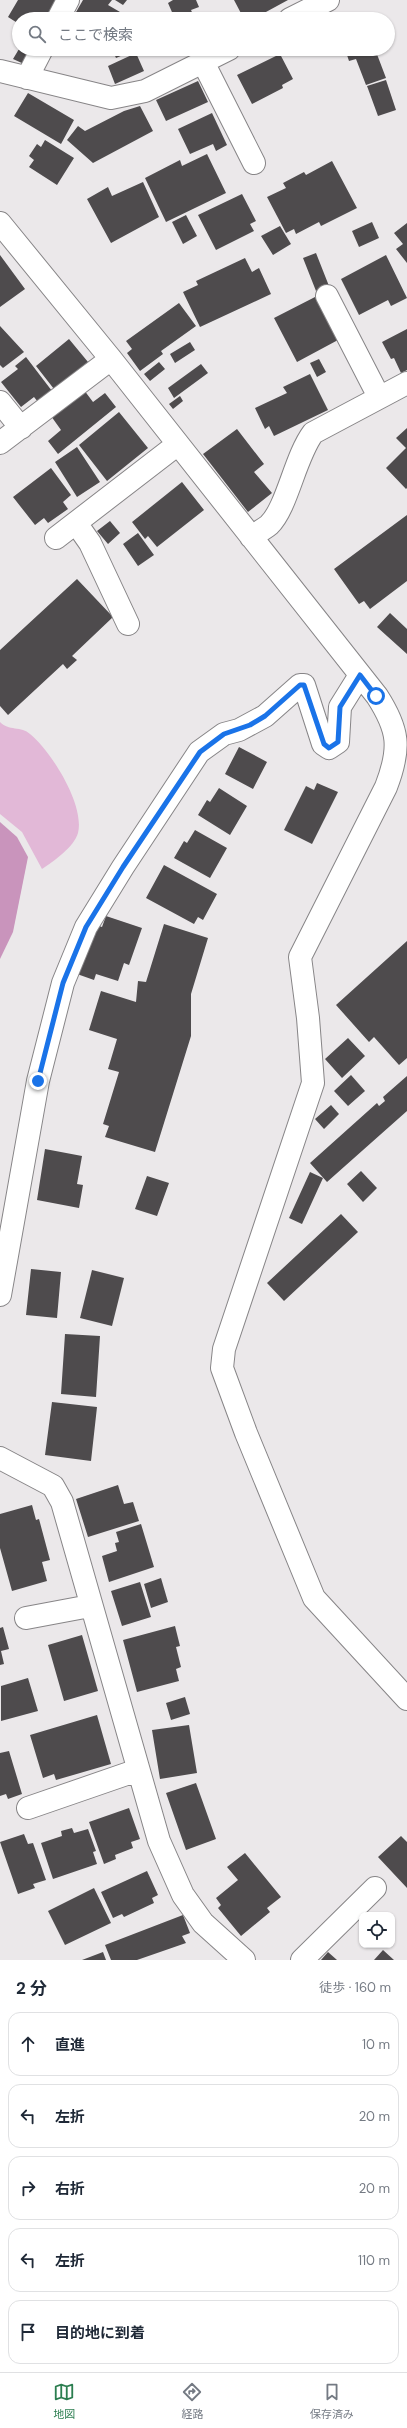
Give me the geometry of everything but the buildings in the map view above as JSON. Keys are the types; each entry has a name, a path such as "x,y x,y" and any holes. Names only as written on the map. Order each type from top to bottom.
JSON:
{"street":[{"path":"62,12 68,0"},
{"path":"304,12 328,0"},
{"path":"26,78 38,56"},
{"path":"0,71 111,98 145,91 215,56"},
{"path":"203,62 254,163"},
{"path":"0,223 111,358 360,675 391,718 401,741 396,762 386,786 300,957 308,1018 313,1083 224,1349 222,1368 246,1433 314,1598 407,1699"},
{"path":"327,296 379,397"},
{"path":"0,443 111,358"},
{"path":"251,537 270,524 278,512 304,444 313,433 407,383"},
{"path":"0,402 21,428"},
{"path":"56,538 178,444"},
{"path":"76,523 90,543 128,624"},
{"path":"0,1294 38,1081 63,983 86,927 123,867 200,752 224,734 250,725 265,716 300,685 304,685 324,744 329,748 334,746 338,742 340,707 360,675"},
{"path":"0,1458 53,1486 62,1502 90,1606 159,1841 183,1895 203,1923 244,1960"},
{"path":"26,1618 90,1606"},
{"path":"28,1808 138,1770"},
{"path":"302,1960 376,1888"}],"shaded area":[{"path":"0,722 7,727 27,732 38,742 56,765 71,794 76,808 79,821 76,838 63,853 42,869 22,832 0,814"},
{"path":"0,822 17,837 28,857 13,932 0,959"}],"route":[{"path":"38,1081 63,983 86,927 123,867 200,752 224,734 239,730 265,716 300,685 304,685 324,744 329,748 338,742 340,707 345,695 360,675 376,696"}]}
